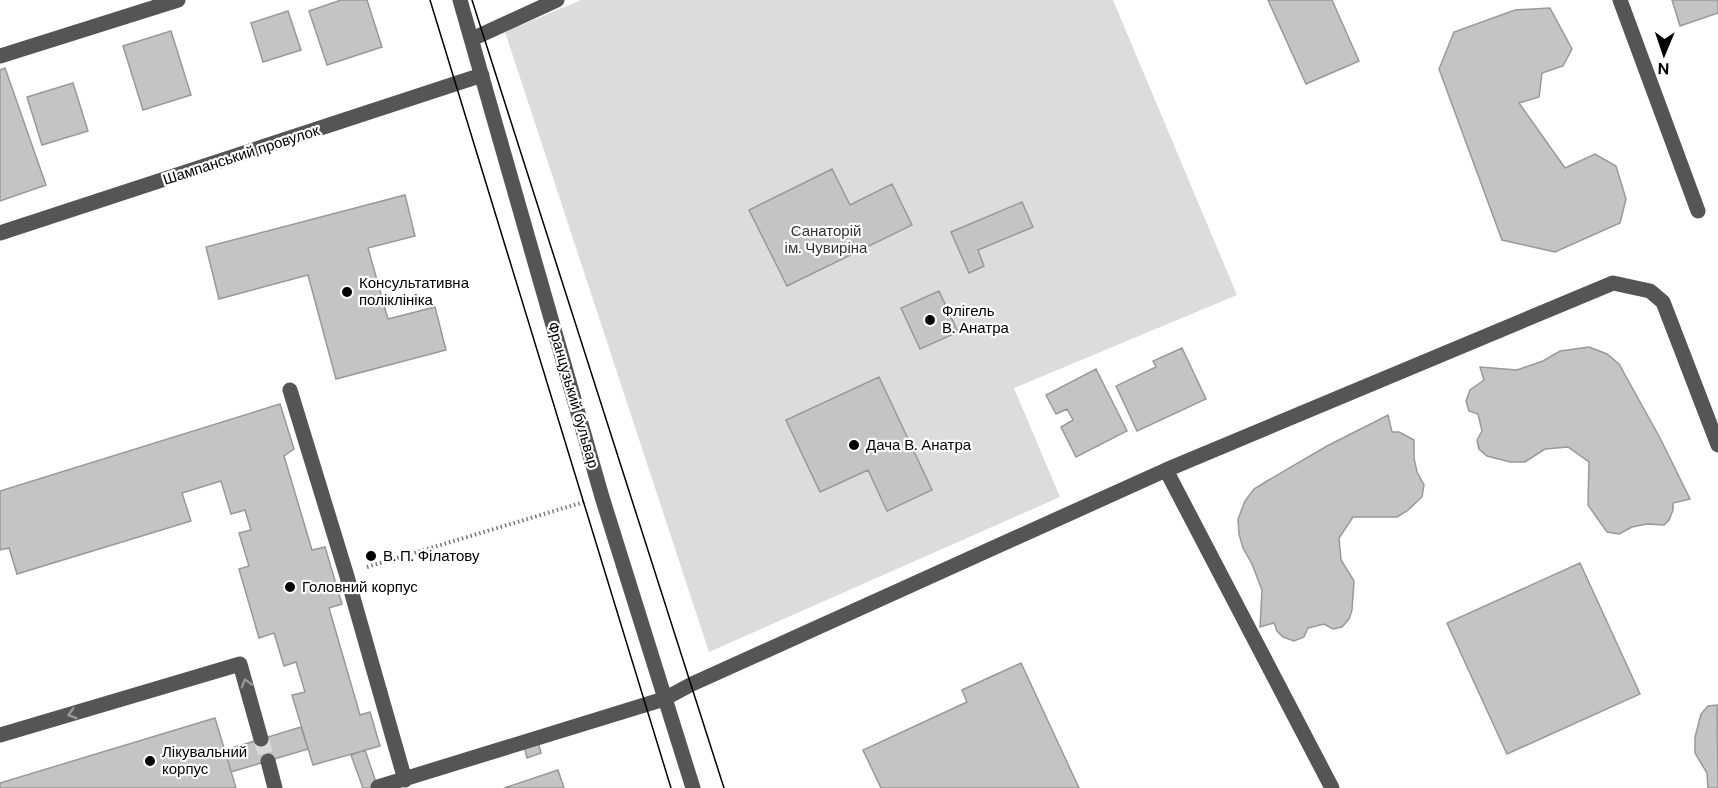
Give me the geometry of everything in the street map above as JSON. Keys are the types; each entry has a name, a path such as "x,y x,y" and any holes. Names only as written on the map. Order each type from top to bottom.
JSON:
{"street":[{"path":"0,56 178,0"},
{"name":"Французький бульвар","path":"460,0 602,497 693,788"},
{"path":"472,39 557,0"},
{"path":"1620,0 1698,211"},
{"name":"Шампанський провулок","path":"0,233 482,75"},
{"path":"378,787 664,699 692,684 1166,470 1613,283 1650,291 1663,302 1714,421 1718,445"},
{"path":"290,390 346,573 405,780"},
{"path":"1166,470 1332,788"},
{"path":"0,735 240,664 261,739"},
{"path":"268,761 275,788"}],"path":[{"path":"346,573 602,497"}],"green space":[{"name":"Санаторій ім. Чувиріна","path":"581,0 1113,0 1237,295 1014,388 1060,497 709,652 505,32"}],"building":[{"path":"341,0 367,0 382,47 327,65 309,11"},
{"path":"1268,0 1332,0 1359,61 1306,84"},
{"path":"1672,0 1718,0 1718,13 1680,26"},
{"path":"1550,8 1572,49 1563,66 1542,73 1539,97 1519,103 1565,168 1595,154 1616,166 1626,199 1620,223 1555,252 1502,240 1439,69 1454,32 1515,10"},
{"path":"288,11 301,50 263,62 251,23"},
{"path":"171,31 191,95 143,110 123,46"},
{"path":"5,68 46,185 0,201 0,70"},
{"path":"73,83 88,131 42,145 27,97"},
{"path":"832,169 850,205 892,184 912,225 787,286 749,210"},
{"name":"Консультативна поліклініка","path":"405,195 415,236 368,248 388,319 435,307 446,350 336,379 308,275 219,299 206,247"},
{"path":"1022,202 1033,227 978,250 984,266 969,273 951,232"},
{"name":"Флігель В. Анатра","path":"939,291 958,332 920,349 901,308"},
{"path":"1589,347 1607,354 1619,364 1660,438 1690,499 1673,503 1669,520 1664,525 1647,524 1632,527 1619,534 1607,532 1588,505 1589,462 1568,447 1545,449 1525,462 1510,462 1487,456 1479,449 1477,440 1482,431 1478,414 1469,411 1466,401 1470,390 1484,380 1480,367 1517,370 1543,361 1560,351"},
{"path":"1182,348 1206,399 1137,431 1116,386 1156,367 1153,361"},
{"path":"1096,369 1127,431 1076,457 1061,427 1073,420 1067,409 1056,414 1046,395"},
{"name":"Дача В. Анатра","path":"879,377 932,490 887,511 868,470 820,492 786,420"},
{"name":"Головний корпус","path":"280,404 294,449 284,456 312,550 325,547 342,604 329,608 360,715 370,712 380,746 313,765 292,695 305,692 296,662 284,666 274,633 259,638 239,569 249,566 239,533 251,530 245,510 231,514 221,481 182,493 191,521 17,574 9,548 0,550 0,491"},
{"path":"1388,415 1392,432 1399,432 1414,440 1417,472 1424,485 1422,497 1397,517 1353,517 1339,538 1341,560 1354,581 1352,610 1349,619 1342,627 1333,629 1324,624 1308,628 1304,637 1294,641 1283,637 1277,631 1274,623 1260,627 1262,590 1239,534 1238,519 1245,501 1254,489 1267,481 1327,446"},
{"path":"1580,563 1640,694 1507,754 1447,623"},
{"path":"1021,663 1079,788 881,788 863,750 967,702 962,690"},
{"path":"1717,705 1718,788 1708,788 1707,773 1695,753 1695,737 1701,714 1708,706"},
{"name":"Лікувальний корпус","path":"215,718 236,788 0,788 0,783"},
{"path":"301,727 308,749 231,772 225,750"},
{"path":"538,742 541,753 527,758 524,746"},
{"path":"365,750 378,788 363,788 351,755"},
{"path":"558,770 564,788 504,788"}],"tunnel":[{"path":"261,739 268,761"}],"tram line":[{"path":"430,0 671,788"},
{"path":"472,0 724,788"}],"place":[{"name":"Консультативна поліклініка","path":"347,292"},
{"name":"Флігель В. Анатра","path":"930,320"},
{"name":"Дача В. Анатра","path":"854,445"},
{"name":"В. П. Філатову","path":"371,556"},
{"name":"Головний корпус","path":"290,587"},
{"name":"Лікувальний корпус","path":"150,761"}]}
